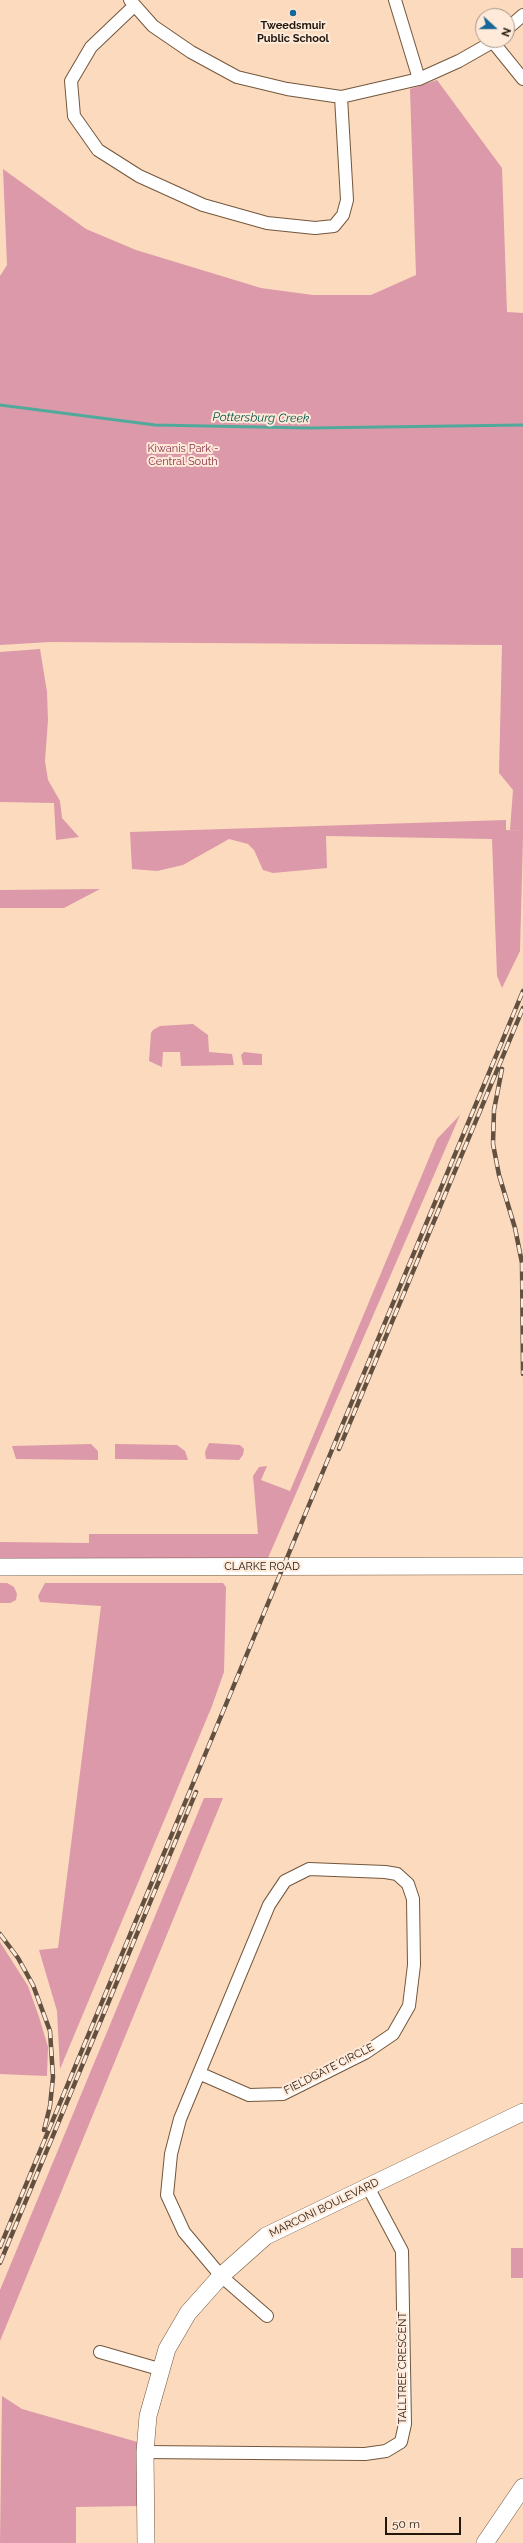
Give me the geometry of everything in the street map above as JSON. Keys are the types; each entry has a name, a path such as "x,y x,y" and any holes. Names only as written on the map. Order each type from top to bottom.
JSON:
{"street":[{"path":"395,0 419,79"},
{"path":"341,97 347,200 343,215 334,226 315,228 267,223 203,205 139,176 98,150 74,116 71,81 91,47 132,3 153,26 191,52 237,77 287,89 341,97 419,79 480,48"},
{"path":"515,22 523,15"},
{"path":"499,48 523,79"},
{"name":"CLARKE ROAD","path":"0,1567 523,1566"},
{"name":"FIELDGATE CIRCLE","path":"201,2074 249,2095 283,2094 365,2053 393,2034 409,2006 414,1965 413,1899 408,1884 397,1874 385,1872 309,1869 285,1881 269,1905 201,2074 180,2119 170,2154 167,2195 184,2232 221,2276 267,2316"},
{"name":"MARCONI BOULEVARD","path":"146,2543 145,2452 148,2416 159,2369 167,2349 188,2313 221,2276 266,2236 523,2112"},
{"name":"TALLTREE CRESCENT","path":"145,2452 366,2454 386,2451 401,2442 405,2424 402,2251 368,2187"},
{"path":"100,2352 159,2369"},
{"path":"485,2543 523,2486"}],"green space":[{"name":"Kiwanis Park - Central South","path":"437,80 502,168 507,312 523,313 523,831 510,830 513,790 499,773 502,645 50,642 0,645 0,276 7,265 3,169 86,229 136,250 261,288 313,295 371,295 416,275 410,89"},
{"path":"40,649 47,692 48,720 45,761 48,780 60,801 62,818 79,837 56,840 54,803 0,802 0,652"},
{"path":"506,820 506,830 523,831 523,836 520,951 502,988 497,976 492,839 326,836 327,868 273,873 263,870 254,850 248,844 229,839 183,865 157,871 132,869 130,832"},
{"path":"100,889 64,908 0,908 0,890"},
{"path":"193,1024 208,1035 209,1052 232,1054 234,1065 181,1066 180,1052 163,1052 162,1067 149,1061 151,1033 153,1030 160,1026"},
{"path":"244,1052 262,1054 262,1065 243,1065 241,1055"},
{"path":"460,1115 268,1558 0,1559 0,1542 89,1543 89,1534 258,1534 253,1476 259,1467 267,1466 261,1480 290,1491 437,1139"},
{"path":"209,1443 240,1445 244,1449 243,1455 239,1460 206,1459 205,1452"},
{"path":"91,1444 98,1451 98,1460 16,1459 12,1446"},
{"path":"115,1444 177,1445 185,1451 188,1460 115,1459"},
{"path":"0,1583 7,1583 14,1587 17,1594 16,1600 10,1603 0,1603"},
{"path":"45,1583 223,1583 226,1587 224,1672 212,1706 60,2069 57,2011 39,1950 58,1948 101,1606 40,1602 38,1596"},
{"path":"204,1798 223,1798 0,2341 0,2290"},
{"path":"0,1942 28,1986 39,2017 48,2047 47,2076 0,2074"},
{"path":"511,2248 523,2248 523,2278 511,2278"},
{"path":"2,2396 22,2409 141,2443 140,2506 76,2507 76,2543 0,2543"}],"waterway":[{"name":"Pottersburg Creek","path":"0,405 155,425 309,428 523,425"}],"railway":[{"path":"0,2247 523,991"},
{"path":"339,1449 523,1008"},
{"path":"502,1069 494,1110 493,1144 499,1175 515,1228 522,1263 523,1374"},
{"path":"0,2263 196,1792"},
{"path":"0,1934 18,1958 33,1985 50,2031 53,2077 50,2106 44,2130"}],"place":[{"name":"Tweedsmuir Public School","path":"293,13"}]}
